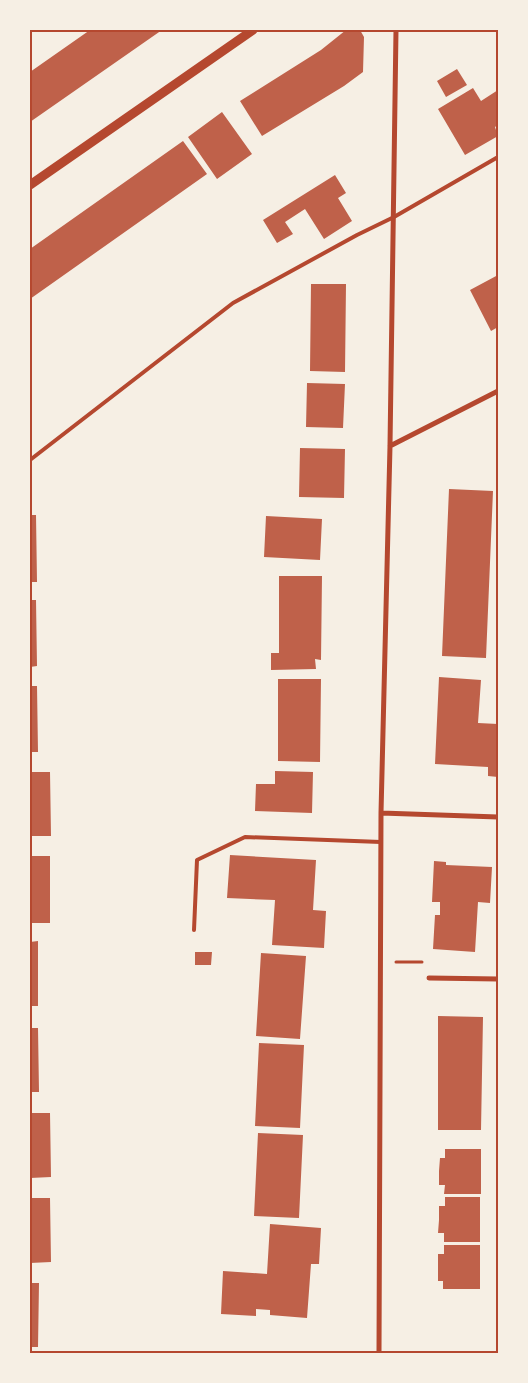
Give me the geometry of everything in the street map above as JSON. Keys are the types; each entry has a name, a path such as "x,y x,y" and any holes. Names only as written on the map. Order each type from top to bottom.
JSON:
{"street":[{"path":"30,186 253,30"},
{"path":"379,1353 381,813 390,446 396,30"},
{"path":"390,446 498,390"},
{"path":"381,813 498,817"},
{"path":"429,978 498,979"}],"lane":[{"path":"30,460 233,303 357,235 394,217 498,157"},
{"path":"194,930 197,860 245,837 381,842"}],"path":[{"path":"381,962 427,962 443,978"}],"building":[{"path":"90,30 162,30 30,122 30,72"},
{"path":"346,30 360,30 364,37 363,72 344,86 262,136 240,101 321,50"},
{"path":"457,69 467,85 446,97 437,81"},
{"path":"473,88 481,101 498,90 498,125 495,127 498,136 465,155 438,109"},
{"path":"222,112 252,154 217,179 188,137"},
{"path":"183,141 207,174 30,299 30,249"},
{"path":"335,175 346,193 338,198 352,221 324,239 305,209 285,222 293,234 277,243 263,220"},
{"path":"498,275 498,327 491,331 470,290"},
{"path":"311,284 346,284 345,372 310,371"},
{"path":"307,383 345,384 343,428 306,427"},
{"path":"300,448 345,449 344,498 299,497"},
{"path":"449,489 493,491 486,658 442,656"},
{"path":"30,515 36,515 37,582 30,582"},
{"path":"266,516 322,519 320,560 264,557"},
{"path":"279,576 322,576 321,660 315,659 316,669 271,670 271,653 279,653"},
{"path":"30,600 36,600 37,666 30,667"},
{"path":"439,677 481,680 478,723 498,724 498,777 488,776 488,767 435,764"},
{"path":"278,679 321,679 320,762 278,761"},
{"path":"30,686 37,686 38,752 30,752"},
{"path":"275,771 313,772 312,813 255,811 256,784 275,784"},
{"path":"30,772 50,772 51,836 30,836"},
{"path":"230,855 316,860 313,910 326,911 324,948 272,945 275,900 227,898"},
{"path":"30,856 50,856 50,923 30,923"},
{"path":"434,861 446,862 446,865 492,867 490,903 478,902 475,952 433,949 435,915 440,915 440,902 432,902"},
{"path":"38,941 38,1006 30,1006 30,942"},
{"path":"195,952 212,952 211,965 195,965"},
{"path":"261,953 306,956 300,1039 256,1036"},
{"path":"438,1016 483,1017 481,1130 438,1130"},
{"path":"30,1028 38,1028 39,1092 30,1092"},
{"path":"259,1043 304,1045 300,1128 255,1126"},
{"path":"30,1113 50,1113 51,1177 30,1178"},
{"path":"258,1133 303,1135 299,1218 254,1216"},
{"path":"445,1149 481,1149 481,1194 444,1194 445,1185 439,1185 439,1171 440,1158 445,1158"},
{"path":"445,1197 480,1197 480,1242 444,1242 444,1233 438,1233 439,1206 445,1206"},
{"path":"30,1198 50,1198 51,1262 30,1263"},
{"path":"270,1224 321,1228 319,1264 311,1264 307,1318 270,1315 270,1310 256,1309 256,1316 221,1314 223,1271 267,1274"},
{"path":"444,1245 480,1245 480,1289 443,1289 443,1281 438,1281 438,1254 444,1254"},
{"path":"30,1283 39,1283 38,1347 30,1347"}]}
